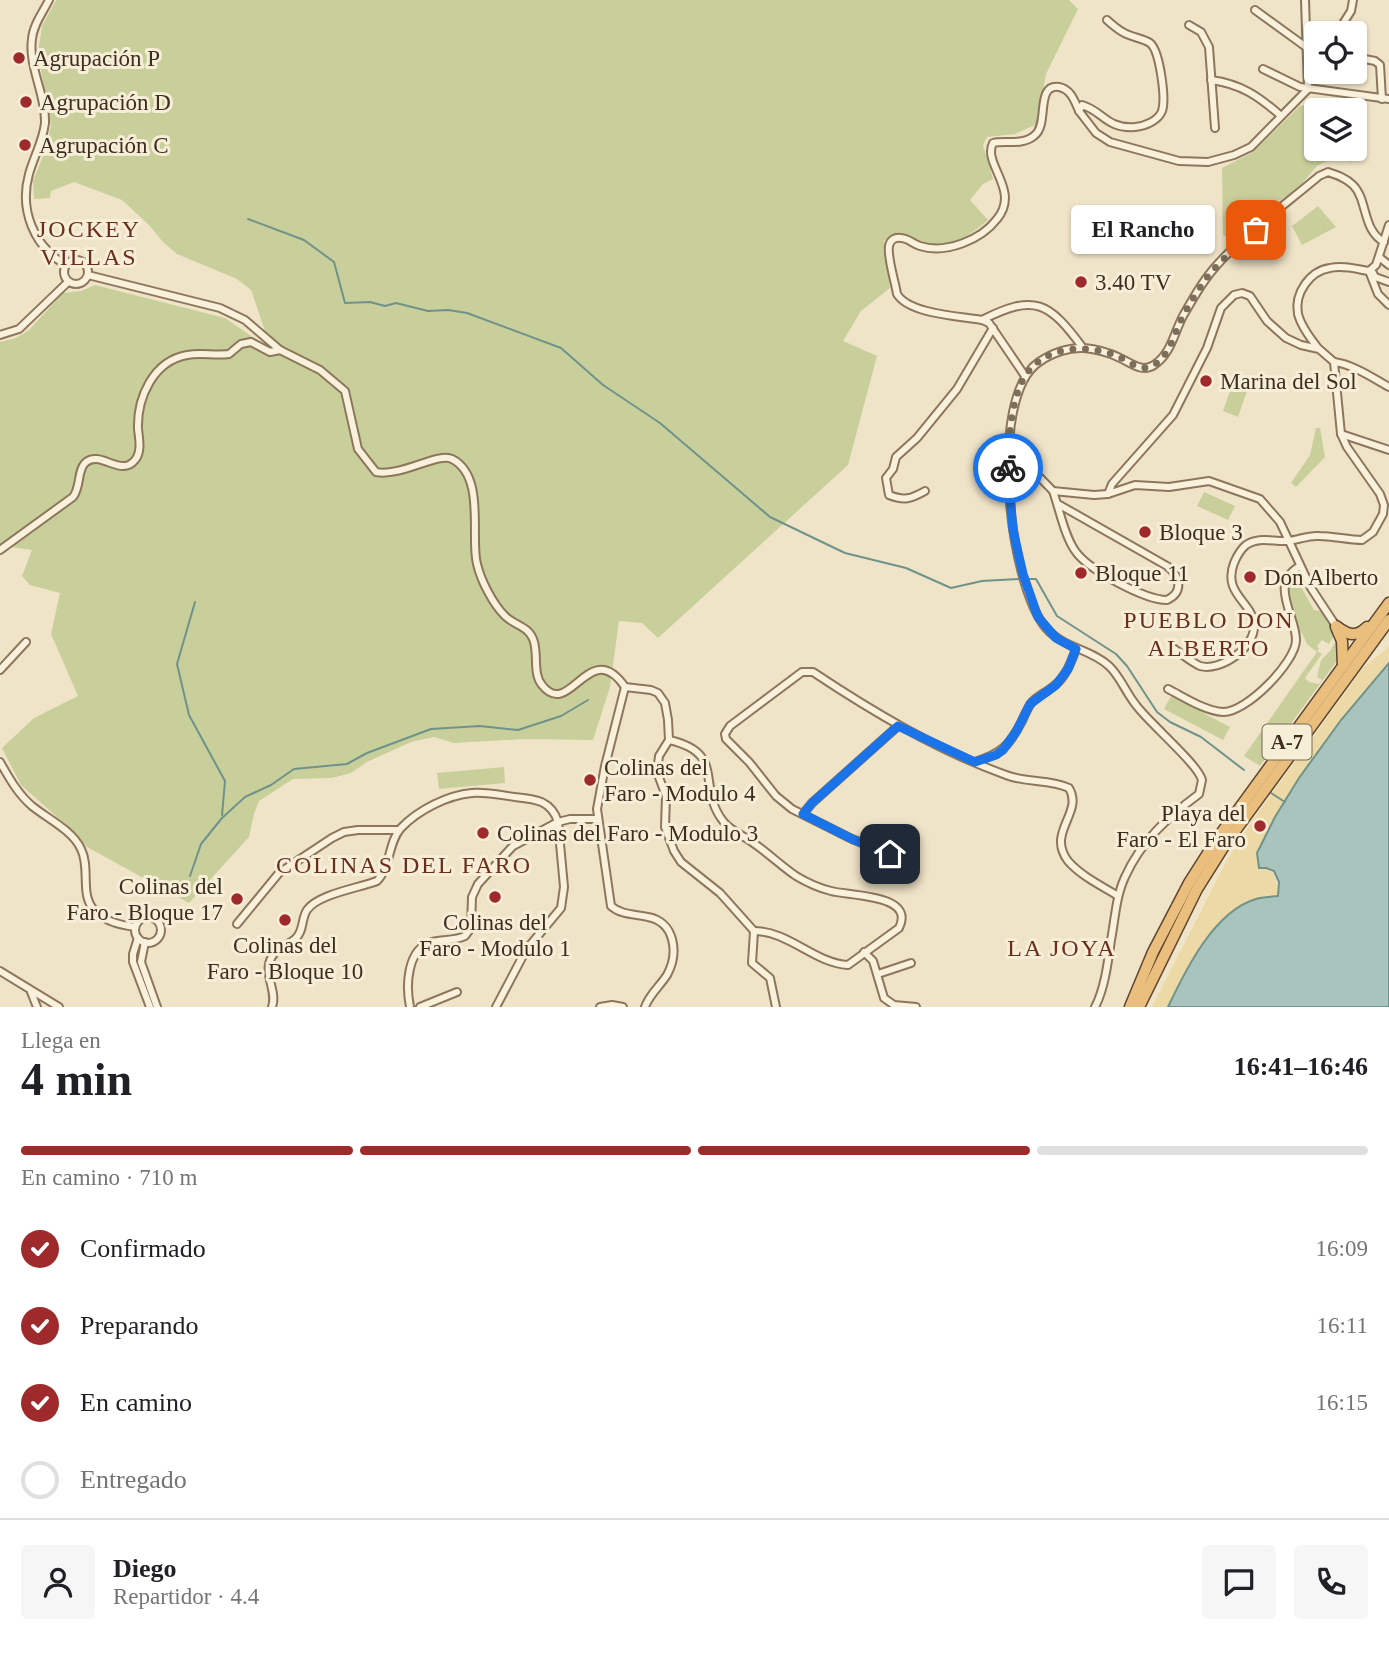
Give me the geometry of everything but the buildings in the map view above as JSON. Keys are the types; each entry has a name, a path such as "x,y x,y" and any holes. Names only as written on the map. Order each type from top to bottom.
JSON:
{"highway":[{"name":"A-7","path":"1139,1007 1197,889 1224,846 1385,617 1389,603"},
{"path":"1336,626 1355,635 1385,617"},
{"name":"A-7","path":"1130,1007 1153,952 1189,883 1217,839 1343,666 1385,617"},
{"path":"1336,626 1342,641 1343,666"},
{"path":"1123,1007 1135,978 1153,952"}],"street":[{"path":"49,0 32,38 45,109 45,125 25,194 32,229 51,257 66,265"},
{"path":"1304,0 1305,21"},
{"path":"1345,21 1351,11 1353,0"},
{"path":"1255,10 1304,46"},
{"path":"1079,111 1084,105 1103,120 1134,127 1152,122 1162,110 1161,79 1154,48 1145,41 1120,31 1107,20"},
{"path":"1189,25 1201,32 1209,47 1211,98 1215,104 1214,128"},
{"path":"1263,69 1308,89 1386,99 1380,65 1367,59"},
{"path":"1211,80 1246,89 1280,116"},
{"path":"1025,376 993,328 982,320 906,304 897,293 890,243 896,238 903,238 921,247 938,248 962,244 997,220 1005,204 1004,188 990,154 993,144 1033,137 1041,128 1046,90 1052,87 1069,92 1096,133 1110,142 1189,163 1208,162 1245,150 1308,89 1308,84"},
{"path":"1095,1007 1107,965 1118,896 1124,878 1135,857 1153,833 1168,817 1199,794 1202,780 1196,767 1154,727 1134,703 1110,666 1056,638 1038,617 1023,574 1010,505 1010,447 1017,396 1025,376 1037,363 1065,349 1083,348 1119,357 1135,366 1153,366 1168,350 1182,317 1206,278 1235,248 1319,176 1328,172 1342,177 1354,186 1376,237 1384,242"},
{"path":"1369,271 1376,265 1389,225"},
{"path":"1378,257 1389,265"},
{"path":"72,260 80,260 86,265 88,275 80,284 68,282 64,276 66,265 72,260"},
{"path":"1389,282 1375,277 1369,271 1333,267 1316,272 1307,281 1300,296 1298,312 1310,338 1334,362 1348,366 1389,387"},
{"path":"1369,271 1378,295 1389,305"},
{"path":"88,275 220,308 245,320 280,350 320,370 345,391 358,449 376,472 384,474 403,470 443,457 459,464 467,476 475,505 477,566 505,616 530,633 534,640 540,681 544,687 556,694 564,692 578,684 586,673 592,670 617,675 625,687 597,809 611,906 621,912 654,918 662,922 671,935 671,965 645,1007"},
{"path":"0,335 19,329 68,282"},
{"path":"1108,494 1111,484 1161,431 1177,409 1207,348 1221,308 1231,297 1242,293 1250,296 1267,321 1286,338 1319,349"},
{"path":"982,320 1007,307 1025,304 1044,308 1064,322 1083,348"},
{"path":"925,491 908,500 898,499 889,495 886,478 897,457 917,438 957,389 993,328"},
{"path":"0,550 73,497 79,486 83,465 87,462 96,459 121,466 134,461 139,453 140,400 156,373 168,362 187,355 229,354 241,344 251,342 270,352 280,350"},
{"path":"1173,648 1193,662 1209,667 1228,660 1247,648 1254,635 1254,619 1233,585 1232,575 1236,560 1245,546 1254,541 1289,541 1317,536 1362,540 1373,532 1380,520 1384,505 1380,494 1341,434 1334,362"},
{"path":"1336,374 1343,372 1348,366"},
{"path":"1341,434 1389,450"},
{"path":"1010,447 1053,491 1076,553 1109,577 1151,598 1167,600 1176,593 1178,582 1173,571 1058,504"},
{"path":"1053,491 1077,495 1108,494 1135,485 1169,487 1199,482 1218,483 1265,502 1280,522 1300,566 1336,626"},
{"path":"1168,689 1209,709 1226,713 1263,690 1295,647 1295,633 1284,599 1284,590 1290,573 1300,566"},
{"path":"0,670 26,642"},
{"path":"975,762 1003,750 1030,704 1056,685 1068,669 1076,649"},
{"path":"908,861 852,839 792,809 776,796 749,762 726,739 725,734 730,726 807,670 898,726 975,762 1017,779 1061,784 1069,788 1074,800 1073,807 1061,838 1067,859 1082,874 1118,896"},
{"path":"625,687 658,693 667,711 669,740 659,756 657,772 666,796 665,827 681,862 720,893 754,931 752,963 770,978 776,1007"},
{"path":"803,814 898,726"},
{"path":"669,740 687,744 698,752 705,763 714,806 726,825 800,878 828,890 894,904 899,908 902,919 899,928 853,963 842,965 785,938 764,931 754,931"},
{"path":"0,762 18,792 73,838 81,848 85,861 86,890 93,910 111,922 135,927"},
{"path":"272,1007 273,990 268,969 276,951 298,937 306,912 317,900 377,881 383,873 398,830 422,811 472,793 538,800 551,808 558,821 564,887 561,908 526,950 496,1007"},
{"path":"410,1007 409,975 414,957 421,948 433,942 465,936 471,928 472,897 478,884 513,846 558,821 598,819"},
{"path":"237,924 279,873 332,838 344,832 358,830 398,830"},
{"path":"135,927 144,917 152,917 159,922 162,930 159,938 152,943 141,940"},
{"path":"135,927 141,940 141,962 157,1007"},
{"path":"141,940 134,946 133,962 150,1007"},
{"path":"864,952 873,961 884,998 894,1005 916,1007"},
{"path":"878,974 911,963"},
{"path":"0,971 59,1007"},
{"path":"30,990 37,1007 42,1002 49,1001"},
{"path":"420,1007 457,992"},
{"path":"600,1007 623,1007"}],"green space":[{"path":"56,0 1069,0 1078,9 1046,74 1037,124 1015,134 987,137 983,145 993,179 983,184 970,200 988,220 951,243 933,244 906,234 884,241 890,288 861,311 843,341 877,356 848,465 658,638 642,623 619,621 610,687 593,740 525,739 454,743 434,737 411,742 367,762 351,773 332,778 293,779 259,801 249,837 189,903 87,847 21,785 2,748 34,718 78,696 51,634 60,593 30,585 22,576 32,550 11,547 5,553 0,548 0,342 16,338 29,330 63,293 81,291 95,285 225,318 263,344 267,337 251,290 237,279 177,254 122,200 74,182 51,191 50,198 34,199 33,181 51,126 38,53 42,26"},
{"path":"1304,105 1304,161 1333,161 1317,166 1298,188 1229,238 1223,235 1222,168 1253,152 1300,106"},
{"path":"1318,206 1336,227 1302,245 1292,226"},
{"path":"1234,380 1249,385 1238,417 1223,411"},
{"path":"1316,428 1320,428 1325,457 1296,487 1291,483 1310,455"},
{"path":"1204,492 1235,506 1228,520 1197,506"},
{"path":"1294,574 1314,610 1321,611 1336,632 1329,644 1322,640 1317,646 1317,651 1322,654 1305,678 1309,682 1319,684 1322,680 1317,677 1321,660 1338,637 1339,658 1260,766 1244,756 1317,652 1299,632 1291,609 1288,597"},
{"path":"1171,696 1230,727 1223,740 1164,709"},
{"path":"504,767 505,783 439,789 437,773"}],"sand":[{"name":"Playa del Faro - El Faro","path":"1389,647 1389,663 1341,720 1275,817 1257,853 1258,863 1274,875 1278,896 1256,899 1227,917 1192,960 1168,1007 1152,1007 1226,862 1255,817 1363,668"}],"water":[{"path":"1389,663 1389,1007 1168,1007 1192,960 1214,929 1241,906 1256,899 1278,896 1279,882 1274,871 1259,868 1257,853 1299,778 1341,720"}],"waterway":[{"path":"248,219 304,240 334,262 345,303 370,302 385,306 396,303 428,311 467,313 561,348 603,385 660,423 770,517 845,553 906,568 951,588 982,581 1019,579"},
{"path":"1030,579 1036,579 1057,616 1116,654 1157,712 1170,722 1201,737 1244,770"},
{"path":"195,602 177,664 189,715 225,781 222,815"},
{"path":"190,876 201,844 222,818 245,797 271,785 294,769 347,764 367,753 431,729 480,726 518,730 561,716 588,700"},
{"path":"1271,793 1285,802"}],"way so far":[{"path":"1008,468 1017,396 1025,376 1037,363 1065,349 1083,348 1119,357 1135,366 1153,366 1168,350 1182,317 1206,278 1256,230"}],"place":[{"name":"Agrupación P","path":"19,58"},
{"name":"Agrupación D","path":"26,102"},
{"name":"Agrupación C","path":"25,145"},
{"name":"El Rancho","path":"1256,230"},
{"name":"3.40 TV","path":"1081,282"},
{"name":"Marina del Sol","path":"1206,381"},
{"name":"Bloque 3","path":"1145,532"},
{"name":"Bloque 11","path":"1081,573"},
{"name":"Don Alberto","path":"1250,577"},
{"name":"Colinas del Faro - Modulo 4","path":"590,780"},
{"name":"Playa del Faro - El Faro","path":"1260,826"},
{"name":"Colinas del Faro - Modulo 3","path":"483,833"},
{"name":"Colinas del Faro - Modulo 1","path":"495,897"},
{"name":"Colinas del Faro - Bloque 17","path":"237,899"},
{"name":"Colinas del Faro - Bloque 10","path":"285,920"}],"district":[{"name":"JOCKEY VILLAS","path":"89,243"},
{"name":"PUEBLO DON ALBERTO","path":"1209,634"},
{"name":"COLINAS DEL FARO","path":"404,865"},
{"name":"LA JOYA","path":"1062,948"}],"route":[{"path":"890,854 852,839 803,814 898,726 975,762 996,755 1009,744 1030,704 1056,685 1068,669 1076,649 1056,638 1038,617 1023,574 1013,530 1008,468"}]}
